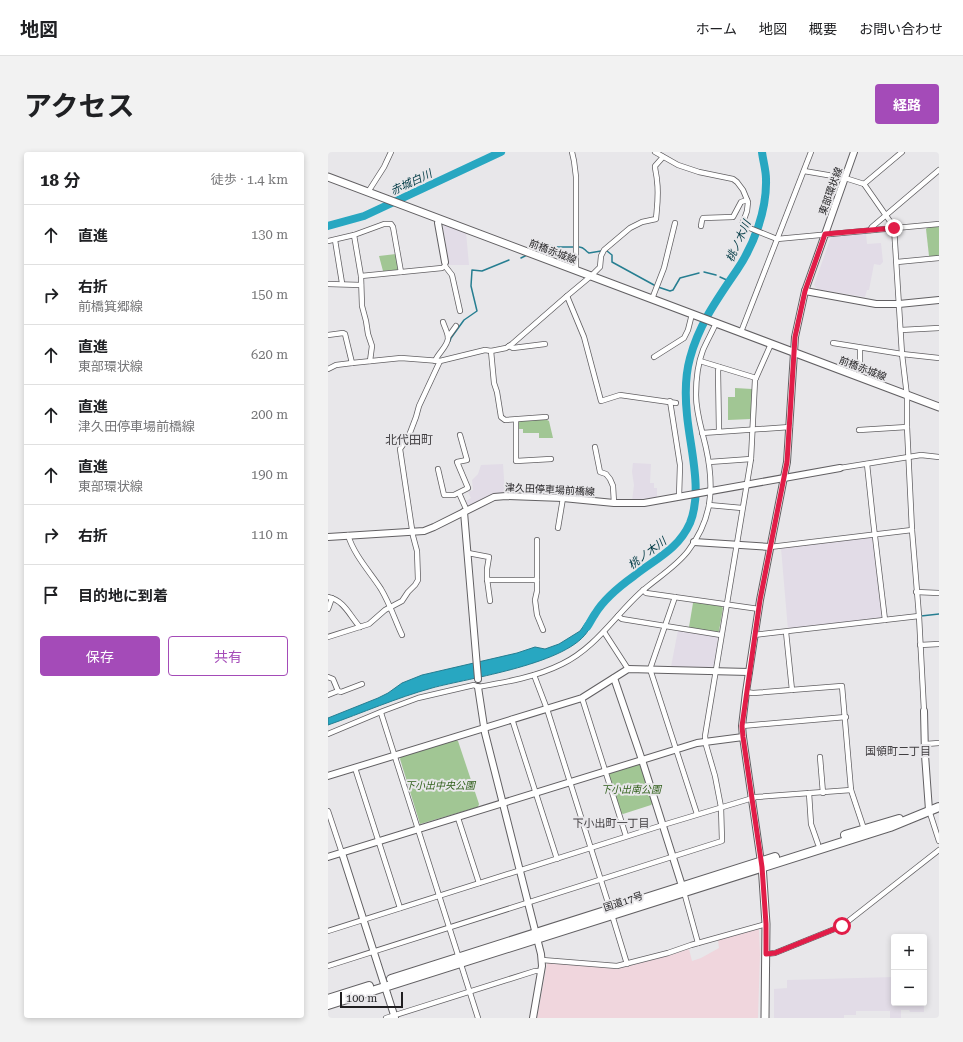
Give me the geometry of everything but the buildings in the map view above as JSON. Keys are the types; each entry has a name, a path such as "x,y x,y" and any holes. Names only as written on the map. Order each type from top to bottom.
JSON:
{"highway":[{"name":"国道17号","path":"328,999 384,984 762,864 890,827 939,807"},
{"name":"国道17号","path":"762,864 864,829 926,812"},
{"name":"国道17号","path":"328,1005 384,984"}],"main road":[{"path":"328,177 368,192"},
{"name":"前橋赤城線","path":"368,192 939,407"},
{"path":"762,864 766,924 765,1018"}],"street":[{"path":"368,192 384,167 391,152"},
{"path":"572,152 576,177 576,271"},
{"path":"655,152 678,165 735,180 739,184 747,200 747,211 742,224 777,239 939,224"},
{"path":"741,332 811,152"},
{"name":"東部環状線","path":"794,353 795,337 805,291 854,152"},
{"path":"864,184 902,152"},
{"path":"328,370 336,365 401,358 437,361 485,350 491,351 506,348 600,267 601,256 604,250 630,228 642,222 656,219 658,192 654,166 663,157"},
{"path":"870,230 870,228 886,214 939,170"},
{"path":"804,171 845,178 864,184 894,225 902,354 907,396 908,457 926,744 926,812 939,841"},
{"path":"701,226 704,218 733,217 741,202 747,200"},
{"path":"439,219 438,223 445,264 452,275 460,311"},
{"path":"652,299 664,268 675,223"},
{"path":"328,241 354,235 384,224 391,224 393,227 401,272"},
{"path":"354,235 361,276 362,306 368,337 372,346 370,361"},
{"path":"335,240 342,284"},
{"path":"896,262 939,258"},
{"path":"361,276 442,268 445,264"},
{"path":"328,284 361,285"},
{"path":"805,291 872,304 899,304 939,300"},
{"path":"567,296 584,336 601,401 620,395 676,403"},
{"path":"654,357 684,338 694,314"},
{"path":"443,322 448,337"},
{"path":"328,734 400,704 430,695 474,685 478,687 534,676 569,660 604,632 643,590 682,557 694,542 702,526 709,505 709,462 699,421 696,395 702,352 714,322"},
{"path":"328,637 369,624 379,614 402,601 418,580 417,551 412,532 400,449 408,438 437,361 438,354 446,344 448,337 456,326"},
{"path":"901,330 939,328"},
{"path":"328,335 345,334 352,363"},
{"path":"833,343 902,354 939,358"},
{"path":"509,346 513,348 544,344"},
{"path":"328,966 722,841 721,807 705,741 721,635 751,459 754,383 771,344"},
{"path":"860,348 860,377"},
{"path":"491,351 494,383 502,417 505,420 546,417"},
{"path":"762,864 742,726 754,635 770,546 785,478 790,427 794,353"},
{"path":"700,361 756,378"},
{"path":"719,367 719,431"},
{"path":"670,401 680,465 681,497"},
{"path":"516,420 516,461 551,459"},
{"path":"702,433 790,427"},
{"path":"858,430 907,427"},
{"path":"438,469 444,496 459,493 468,488 457,462 466,460 460,435"},
{"path":"595,447 600,472 606,474 613,486 614,503"},
{"path":"710,491 925,454 939,457"},
{"path":"709,462 751,459"},
{"path":"867,464 885,620"},
{"name":"津久田停車場前橋線","path":"328,537 424,530 434,527 494,497 563,498 614,503 644,503 710,491"},
{"path":"459,493 465,512 478,687 484,728 542,960 533,1018"},
{"path":"558,528 563,498"},
{"path":"709,505 742,508"},
{"path":"694,542 770,546 912,530"},
{"path":"348,536 364,565 381,590 402,635"},
{"path":"537,540 536,600 537,613 543,630"},
{"path":"468,552 489,557 487,580 490,602"},
{"path":"487,580 537,580"},
{"path":"643,590 646,593 759,608"},
{"path":"916,592 939,592"},
{"path":"675,597 650,669 697,814"},
{"path":"328,609 330,598 337,600 348,610 360,627"},
{"path":"618,616 622,620 721,635"},
{"path":"754,635 919,616"},
{"path":"604,632 628,669"},
{"path":"786,632 792,690"},
{"path":"920,645 939,644"},
{"path":"328,776 582,698 628,669 749,672"},
{"path":"534,676 570,782 627,964"},
{"path":"328,677 333,679 338,691"},
{"path":"614,678 673,856 698,943"},
{"path":"328,695 362,684"},
{"path":"746,692 753,693 842,686 846,717 851,790 864,829"},
{"path":"582,698 626,836"},
{"path":"381,712 478,1018"},
{"path":"742,726 846,717"},
{"path":"512,719 557,859"},
{"path":"328,857 705,741 743,737"},
{"path":"926,744 939,743"},
{"path":"820,757 823,793"},
{"path":"355,768 400,908"},
{"path":"328,931 626,836 752,798 851,790"},
{"path":"809,793 811,824 818,844"},
{"path":"328,811 395,1017"},
{"path":"458,818 479,883"},
{"path":"766,954 775,953 842,926 939,850"},
{"path":"542,960 615,966 668,954 698,943 766,924"},
{"path":"386,1018 395,1017 535,971 541,971"}],"shaded area":[{"path":"444,224 466,232 469,265 449,265"},
{"path":"866,233 867,244 881,243 883,262 880,265 874,264 869,290 867,290 865,297 817,289 814,285 831,237"},
{"path":"633,463 651,464 650,483 654,483 654,488 657,488 657,498 643,501 632,501 634,485 632,472"},
{"path":"503,464 505,494 470,506 467,505 466,501 471,498 468,492 473,490 472,480 478,474 481,465"},
{"path":"872,537 882,619 788,630 781,548"},
{"path":"678,630 717,636 718,638 714,665 712,667 671,667"},
{"path":"759,929 760,954 758,1018 537,1018 547,963 549,962 617,969 689,949 692,961 701,958 719,948 718,940"},
{"path":"891,977 891,1006 924,1006 924,1012 910,1012 909,1010 901,1010 901,1018 890,1018 890,1011 856,1011 856,1015 844,1015 844,1018 774,1018 774,989 787,988 787,980"}],"green space":[{"path":"939,226 939,256 931,257 929,256 926,229 928,227"},
{"path":"396,254 398,269 383,271 379,256"},
{"path":"735,388 752,389 751,419 728,420 728,397 735,397"},
{"path":"545,419 549,421 553,438 539,438 539,433 523,433 523,429 518,429 518,421"},
{"path":"695,602 721,606 723,608 719,631 717,633 691,629 689,627 693,603"},
{"name":"下小出中央公園","path":"456,740 458,741 479,804 478,807 420,824 400,759 401,757"},
{"name":"下小出南公園","path":"638,764 640,765 653,803 623,814 621,813 609,775 610,773"}],"water":[{"path":"594,611 589,629 579,641 562,652 517,668 419,692 328,725 328,718 378,698 402,683 422,675 517,653 535,647 545,649 559,644 580,631"}],"waterway":[{"name":"赤城白川","path":"328,226 364,216 501,152"},
{"name":"桃ノ木川","path":"587,627 599,608 608,598 623,584 673,547 690,523 694,511 696,483 686,408 688,365 698,334 716,301 749,250 758,227 762,215 766,191 766,176 762,152"},
{"path":"535,251 540,249 544,244 556,247 574,247"},
{"path":"578,247 583,248 589,253 601,251"},
{"path":"607,251 612,255 612,262 654,285"},
{"path":"521,258 527,255"},
{"path":"450,341 464,320 477,311 471,286 472,270 482,271 509,260"},
{"path":"704,272 716,275"},
{"path":"658,287 670,291 673,290 680,278 699,273"},
{"path":"720,277 729,281"},
{"path":"921,616 939,614"}],"district":[{"name":"北代田町","path":"409,440"},
{"name":"国領町二丁目","path":"898,751"},
{"name":"下小出町一丁目","path":"611,823"}],"route":[{"path":"842,926 773,954 766,954 766,924 762,867 742,726 760,600 771,540 785,478 790,427 795,337 805,291 825,234 894,228"}]}
